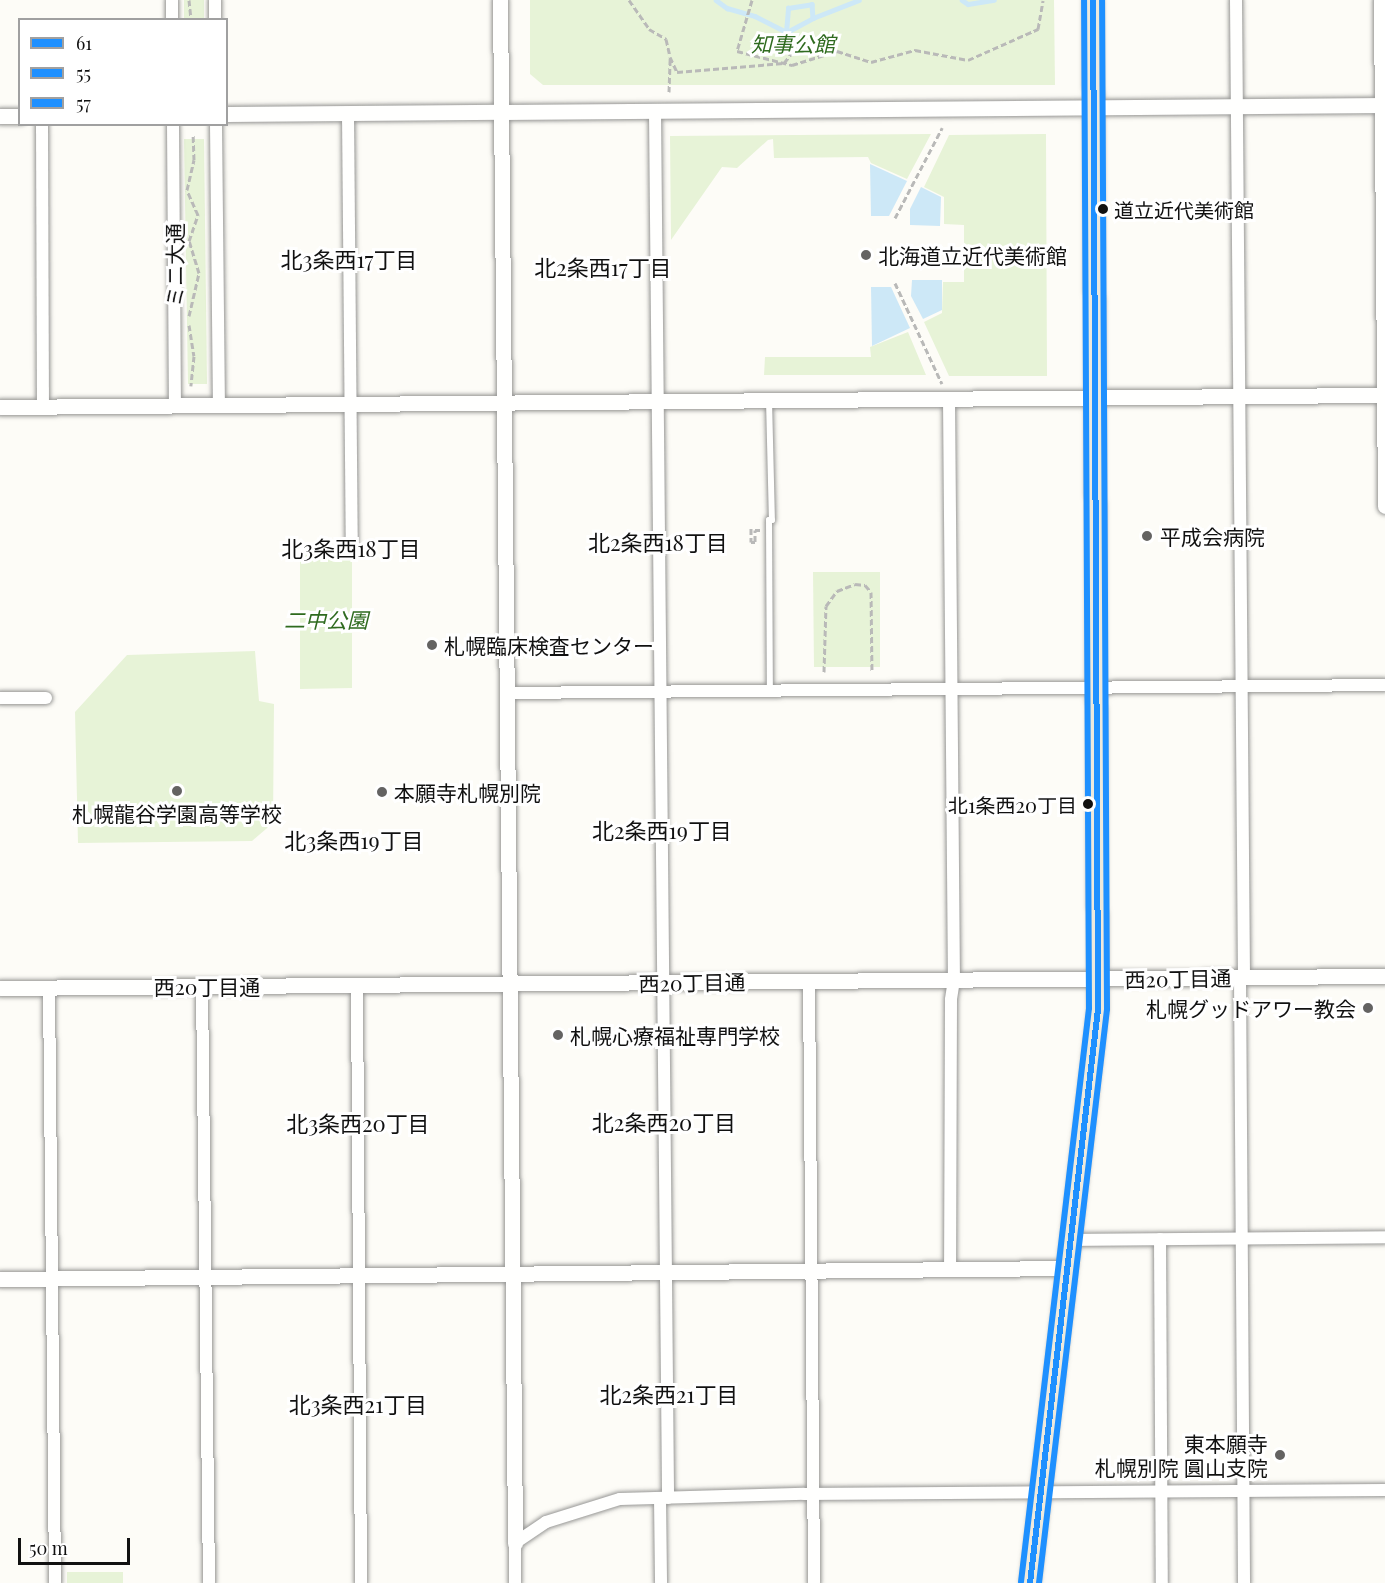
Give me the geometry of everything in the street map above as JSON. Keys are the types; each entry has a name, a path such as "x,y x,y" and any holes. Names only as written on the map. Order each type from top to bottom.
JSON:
{"main road":[{"path":"1030,1583 1098,1010 1093,0"}],"street":[{"path":"172,0 172,18"},
{"path":"215,0 215,18"},
{"path":"500,0 515,1583"},
{"path":"1236,0 1242,686 1244,1583"},
{"path":"1381,0 1385,506"},
{"path":"228,114 1383,105"},
{"path":"655,111 666,1272 661,1583"},
{"path":"348,113 352,546"},
{"path":"0,116 18,116"},
{"path":"42,126 43,406"},
{"name":"ミニ大通","path":"173,126 175,405"},
{"name":"ミニ大通","path":"216,126 219,405"},
{"path":"0,407 1384,395"},
{"path":"949,399 954,980 951,1000 950,1270"},
{"path":"507,693 1385,685"},
{"path":"0,698 46,698"},
{"name":"西20丁目通","path":"0,988 1385,976"},
{"path":"808,981 814,1583"},
{"path":"357,985 361,1583"},
{"path":"202,986 209,1583"},
{"path":"49,988 55,1583"},
{"path":"1070,1240 1385,1238"},
{"path":"1160,1239 1162,1583"},
{"path":"0,1279 1067,1268"},
{"path":"515,1543 546,1522 592,1505 620,1498 813,1494 1385,1490"}],"lane":[{"path":"769,400 772,520 769,520 770,690"}],"path":[{"path":"189,0 191,18"},
{"path":"629,0 649,29 666,39 670,57 677,72 784,63 804,37"},
{"path":"752,0 748,20 737,51 792,65 837,51 871,62 915,50 968,60 1038,28 1043,0"},
{"path":"669,92 670,57"},
{"path":"895,218 942,128"},
{"path":"191,386 194,356 188,319 199,273 189,241 198,215 187,190 194,159 193,135"},
{"path":"896,283 942,384"},
{"path":"751,528 751,542 755,542 755,530 760,530 760,544"},
{"path":"824,672 826,606 837,591 855,584 865,585 871,592 872,672"}],"green space":[{"path":"184,0 204,0 204,18 184,18"},
{"name":"知事公館","path":"530,0 1054,0 1055,85 543,85 530,74"},
{"path":"931,134 907,179 871,163 868,157 774,158 773,139 768,140 737,168 722,167 671,240 670,136"},
{"path":"1046,134 1047,376 949,376 924,322 942,313 943,282 964,282 964,225 944,224 944,197 924,187 949,135"},
{"path":"184,139 204,139 207,384 188,384"},
{"path":"908,332 926,375 764,375 765,357 871,357 870,347"},
{"name":"二中公園","path":"352,547 352,688 300,689 300,549"},
{"path":"813,572 880,572 880,667 814,667"},
{"path":"255,651 259,701 274,704 273,823 252,841 78,843 75,712 127,655"},
{"path":"67,1572 123,1572 123,1583 67,1583"}],"water":[{"path":"870,164 907,181 889,216 871,216"},
{"path":"921,187 941,197 940,226 910,225 910,209"},
{"path":"912,280 942,280 942,310 923,319 911,296"},
{"path":"871,287 891,287 910,328 872,346"}],"waterway":[{"path":"716,0 727,8 755,16 787,32 813,18 859,0"},
{"path":"962,0 968,4 994,0"},
{"path":"786,32 788,8 812,4 813,18"}],"transit line":[{"name":"57","path":"1021,1582 1089,1008 1084,0"},
{"name":"61","path":"1030,1583 1098,1009 1093,0"},
{"name":"55","path":"1039,1583 1107,1009 1102,0"}],"place":[{"name":"道立近代美術館","path":"1103,209"},
{"name":"北海道立近代美術館","path":"866,255"},
{"name":"平成会病院","path":"1147,536"},
{"name":"札幌臨床検査センター","path":"432,645"},
{"name":"札幌龍谷学園高等学校","path":"177,791"},
{"name":"本願寺札幌別院","path":"382,792"},
{"name":"北1条西20丁目","path":"1088,804"},
{"name":"札幌グッドアワー教会","path":"1368,1008"},
{"name":"札幌心療福祉専門学校","path":"558,1035"},
{"name":"東本願寺 札幌別院 圓山支院","path":"1280,1455"}],"district":[{"name":"北3条西17丁目","path":"349,260"},
{"name":"北2条西17丁目","path":"603,268"},
{"name":"北2条西18丁目","path":"658,543"},
{"name":"北3条西18丁目","path":"351,549"},
{"name":"北2条西19丁目","path":"662,831"},
{"name":"北3条西19丁目","path":"354,841"},
{"name":"北2条西20丁目","path":"664,1123"},
{"name":"北3条西20丁目","path":"358,1124"},
{"name":"北2条西21丁目","path":"669,1395"},
{"name":"北3条西21丁目","path":"358,1405"}]}
